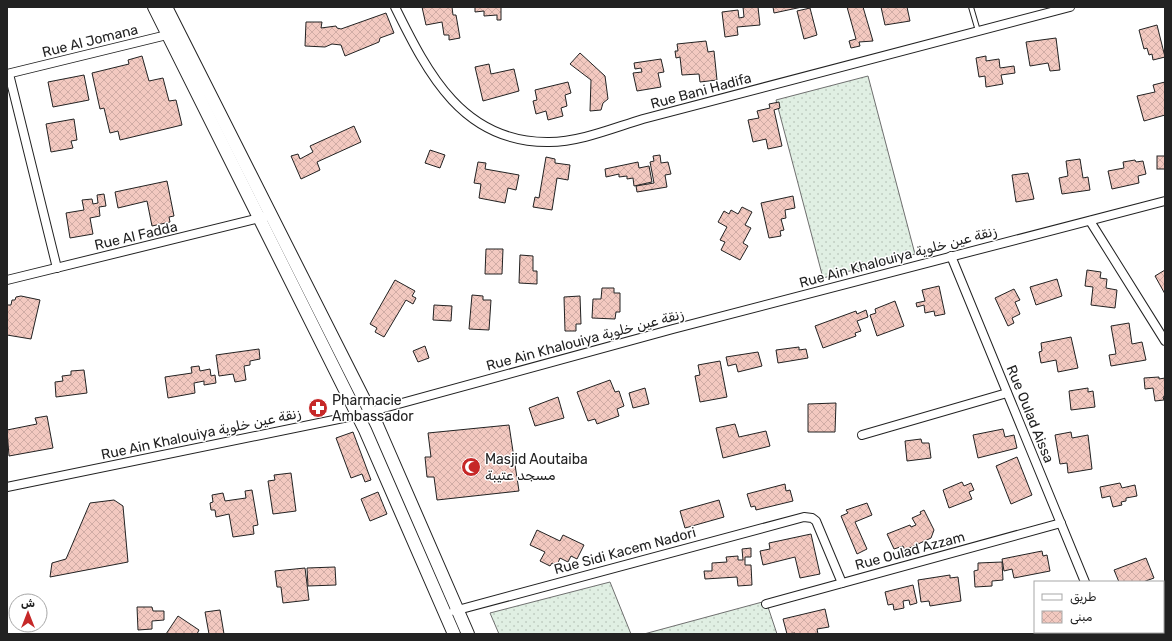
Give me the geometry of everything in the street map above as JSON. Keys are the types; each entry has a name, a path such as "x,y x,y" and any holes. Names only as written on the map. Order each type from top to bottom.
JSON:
{"street":[{"path":"154,7 173,34 265,217 358,415 454,634"},
{"path":"166,7 173,34"},
{"name":"Rue Bani Hadifa","path":"395,7 428,71 444,92 460,109 479,123 503,134 526,141 550,142 579,138 643,119 1070,7"},
{"name":"Rue Al Jomana","path":"8,74 173,34"},
{"path":"8,74 57,268"},
{"name":"Rue Ain Khalouiya زنقة عين خلوية","path":"7,487 358,415 951,256 1165,201"},
{"path":"265,217 370,412 468,634"},
{"name":"Rue Al Fadda","path":"7,280 265,217"},
{"path":"1090,221 1165,341"},
{"name":"Rue Oulad Aissa","path":"951,256 1085,581"},
{"path":"862,434 1007,394"},
{"name":"Rue Sidi Kacem Nadori","path":"445,614 804,517 812,518 816,521 842,583"},
{"name":"Rue Oulad Azzam","path":"766,604 1061,523"}],"lane":[{"path":"971,7 978,32"}],"green space":[{"path":"868,76 915,254 823,278 776,100"},
{"path":"610,582 631,634 499,634 490,613"},
{"path":"766,601 777,634 644,634"}],"building":[{"path":"422,7 452,7 453,15 456,15 460,38 449,40 449,35 444,35 442,22 426,25"},
{"path":"475,7 501,7 501,20 497,20 497,15 484,16 484,11 475,12"},
{"path":"743,7 758,7 760,25 737,27 738,35 725,37 722,12 738,10 739,18 744,17"},
{"path":"773,7 802,7 774,13"},
{"path":"847,7 863,7 873,41 859,42 860,46 851,48 849,41 856,39"},
{"path":"881,7 907,7 910,21 885,25"},
{"path":"810,8 817,35 804,39 797,11"},
{"path":"386,13 394,33 380,38 379,42 345,56 341,45 332,44 325,47 305,46 306,22 322,22 321,28 336,26 337,28 341,29"},
{"path":"1157,25 1165,57 1153,60 1152,54 1149,55 1147,48 1144,49 1139,30"},
{"path":"1056,38 1060,70 1050,71 1048,63 1030,66 1026,42"},
{"path":"706,41 708,52 714,51 717,80 700,82 699,74 682,75 680,57 676,58 675,51 678,51 677,44"},
{"path":"580,53 605,76 608,99 603,103 601,110 590,111 591,80 570,64"},
{"path":"142,56 149,81 163,78 169,101 176,100 182,125 120,140 118,131 110,133 104,108 100,109 92,73 129,64 128,60"},
{"path":"986,56 986,61 999,59 1000,68 1014,66 1015,73 1001,75 1003,84 986,87 985,76 979,77 976,58"},
{"path":"661,59 664,72 658,73 661,87 637,91 633,73 642,72 641,68 635,69 634,63"},
{"path":"489,64 491,74 514,69 519,91 483,101 475,67"},
{"path":"84,75 89,100 53,107 48,82"},
{"path":"568,82 571,93 565,95 567,106 561,108 563,116 548,120 546,111 536,114 533,101 537,100 535,90"},
{"path":"1165,82 1165,115 1144,121 1137,96 1155,92 1153,85"},
{"path":"779,102 780,108 774,110 782,146 768,149 766,139 753,142 748,120 759,118 757,111 770,108 769,104"},
{"path":"74,119 77,140 71,141 73,148 51,152 46,124"},
{"path":"354,126 361,142 317,162 320,170 301,179 291,156 298,154 300,159 313,152 310,146"},
{"path":"430,150 445,155 440,168 425,163"},
{"path":"660,155 661,163 668,162 671,174 665,175 667,187 637,192 636,186 654,183 650,162 654,161 653,156"},
{"path":"1157,156 1165,156 1165,169 1157,169"},
{"path":"546,157 555,159 555,163 570,165 568,180 557,178 552,210 533,207 535,197 539,198"},
{"path":"1080,159 1083,178 1088,177 1090,190 1062,194 1059,178 1068,176 1066,161"},
{"path":"1135,160 1136,162 1143,161 1146,174 1138,176 1139,183 1112,189 1108,171 1124,168 1123,162"},
{"path":"478,162 486,163 485,169 519,175 516,190 508,188 505,203 479,198 481,184 474,183"},
{"path":"638,162 639,168 649,166 652,182 634,186 633,178 627,179 627,176 619,177 619,174 606,177 605,169"},
{"path":"1028,173 1034,199 1016,202 1012,175"},
{"path":"167,181 174,216 169,217 170,222 152,226 147,201 118,208 115,192"},
{"path":"104,194 106,206 99,207 100,216 90,218 93,234 70,238 66,213 84,210 82,200 92,199 93,204 98,203 97,195"},
{"path":"793,196 795,208 785,210 786,218 781,219 784,230 780,231 781,236 769,238 761,203"},
{"path":"742,207 752,212 745,225 751,228 743,243 748,246 740,260 721,250 725,242 720,240 727,227 718,222 724,211 729,214 731,210 738,214"},
{"path":"486,249 503,249 502,274 485,274"},
{"path":"520,255 533,256 533,271 537,271 537,284 519,283"},
{"path":"1087,270 1101,272 1100,278 1107,279 1106,288 1117,290 1115,308 1091,305 1093,287 1085,286"},
{"path":"1165,270 1165,294 1155,276"},
{"path":"1057,279 1062,296 1036,305 1030,287"},
{"path":"395,280 415,291 412,296 416,298 413,304 406,300 384,337 375,332 377,328 370,324"},
{"path":"939,286 945,314 935,316 934,311 925,313 924,305 917,307 916,303 925,301 922,290"},
{"path":"602,288 614,288 614,293 620,293 620,312 616,312 615,319 592,318 593,299 601,299"},
{"path":"1014,289 1020,300 1015,302 1020,314 1012,318 1014,323 1008,326 995,298"},
{"path":"472,295 483,296 483,300 491,300 489,330 469,329"},
{"path":"21,296 40,300 31,339 7,335 7,305 11,305 12,300 15,300 16,297"},
{"path":"580,296 581,324 576,324 576,331 565,331 564,297"},
{"path":"895,301 904,326 877,336 870,315 876,313 875,309"},
{"path":"434,305 452,306 451,321 433,320"},
{"path":"866,310 868,317 857,321 861,331 855,333 856,336 823,348 815,326 856,311 857,314"},
{"path":"1129,323 1132,344 1142,342 1146,360 1111,366 1109,355 1116,354 1111,326"},
{"path":"1071,337 1078,368 1058,372 1056,360 1041,363 1039,352 1042,351 1041,343"},
{"path":"425,346 429,358 418,362 413,351"},
{"path":"799,347 799,350 806,349 808,358 778,363 776,350"},
{"path":"259,349 260,359 250,361 250,365 244,366 246,380 235,382 233,374 219,376 216,355"},
{"path":"758,352 762,366 738,372 736,364 728,366 726,357"},
{"path":"720,361 727,397 700,402 695,376 700,375 698,365"},
{"path":"199,366 200,371 210,369 211,376 215,375 216,383 204,385 204,381 194,383 195,393 168,398 165,377 192,373 191,367"},
{"path":"84,370 87,393 56,397 55,382 63,381 62,376 71,375 71,371"},
{"path":"1159,377 1159,379 1165,378 1165,396 1163,397 1164,400 1155,401 1153,388 1145,389 1144,378"},
{"path":"610,380 615,392 619,391 624,406 617,409 619,416 597,424 595,419 588,421 577,392"},
{"path":"645,388 649,404 633,408 629,393"},
{"path":"1088,388 1088,392 1093,391 1095,407 1071,410 1069,391"},
{"path":"558,397 564,418 535,426 529,408"},
{"name":"Pharmacie Ambassador","path":"323,401 325,411 313,414 311,404"},
{"path":"836,403 835,432 808,432 808,404"},
{"path":"47,416 53,448 9,456 7,430 37,424 35,418"},
{"path":"735,424 739,437 766,431 770,446 723,458 716,428"},
{"name":"Masjid Aoutaiba مسجد عتيبة","path":"509,425 519,491 437,500 434,477 427,477 425,457 431,457 428,433"},
{"path":"1003,429 1005,437 1014,435 1017,448 978,458 973,435"},
{"path":"353,432 371,480 365,482 362,474 351,478 336,438"},
{"path":"1071,432 1072,438 1088,435 1092,469 1068,473 1067,463 1060,464 1055,435"},
{"path":"921,439 922,443 929,443 931,458 907,461 905,441"},
{"path":"1017,457 1032,495 1011,504 996,466"},
{"path":"291,473 296,511 273,514 268,481 275,480 274,475"},
{"path":"962,482 964,486 971,483 974,490 969,492 972,499 949,508 943,490"},
{"path":"1120,483 1122,488 1135,485 1137,496 1126,498 1126,501 1121,502 1122,505 1113,507 1110,496 1102,498 1100,487"},
{"path":"785,484 786,491 790,490 793,501 756,510 755,506 751,507 747,494"},
{"path":"252,490 258,525 253,526 254,534 233,537 229,514 216,517 215,510 211,510 210,503 213,502 212,495 223,493 225,501 246,498 245,491"},
{"path":"378,492 387,514 370,521 361,499"},
{"path":"114,500 123,506 128,562 50,577 52,563 66,559 90,503"},
{"path":"719,500 724,517 685,528 680,511"},
{"path":"867,503 872,515 855,522 867,549 857,554 841,516 848,513 846,510"},
{"path":"924,510 934,530 931,538 905,550 903,546 894,549 887,534 910,525 911,527 916,525 912,518 921,514 920,512"},
{"path":"537,530 560,541 563,535 584,545 577,559 571,556 568,562 560,558 557,565 552,563 550,566 540,561 545,552 530,545"},
{"path":"811,534 820,574 800,578 795,557 763,565 760,551 770,549 769,543"},
{"path":"751,548 751,557 745,557 745,565 751,565 752,585 738,586 737,577 705,579 704,571 712,571 712,563 727,562 726,557 738,556 738,560 743,560 742,549"},
{"path":"1042,551 1043,556 1047,555 1050,571 1014,578 1012,569 1004,571 1002,559"},
{"path":"1146,558 1154,578 1146,581 1119,581 1114,570"},
{"path":"1002,562 1003,580 992,581 992,586 975,587 974,571 978,570 978,563"},
{"path":"335,567 336,585 308,586 307,568"},
{"path":"305,568 309,600 283,603 281,587 277,587 275,571"},
{"path":"950,575 950,578 958,577 961,601 930,606 929,601 921,602 918,580"},
{"path":"913,585 917,603 910,605 909,600 903,601 904,608 894,610 893,604 888,605 885,592"},
{"path":"137,607 152,607 153,611 164,611 164,620 152,621 152,629 138,630"},
{"path":"825,609 829,627 817,629 818,634 787,634 783,619"},
{"path":"220,610 224,634 209,634 205,612"},
{"path":"178,616 199,630 197,634 166,634"}],"place":[{"name":"Pharmacie Ambassador","path":"318,408"},
{"name":"Masjid Aoutaiba مسجد عتيبة","path":"471,467"}]}
